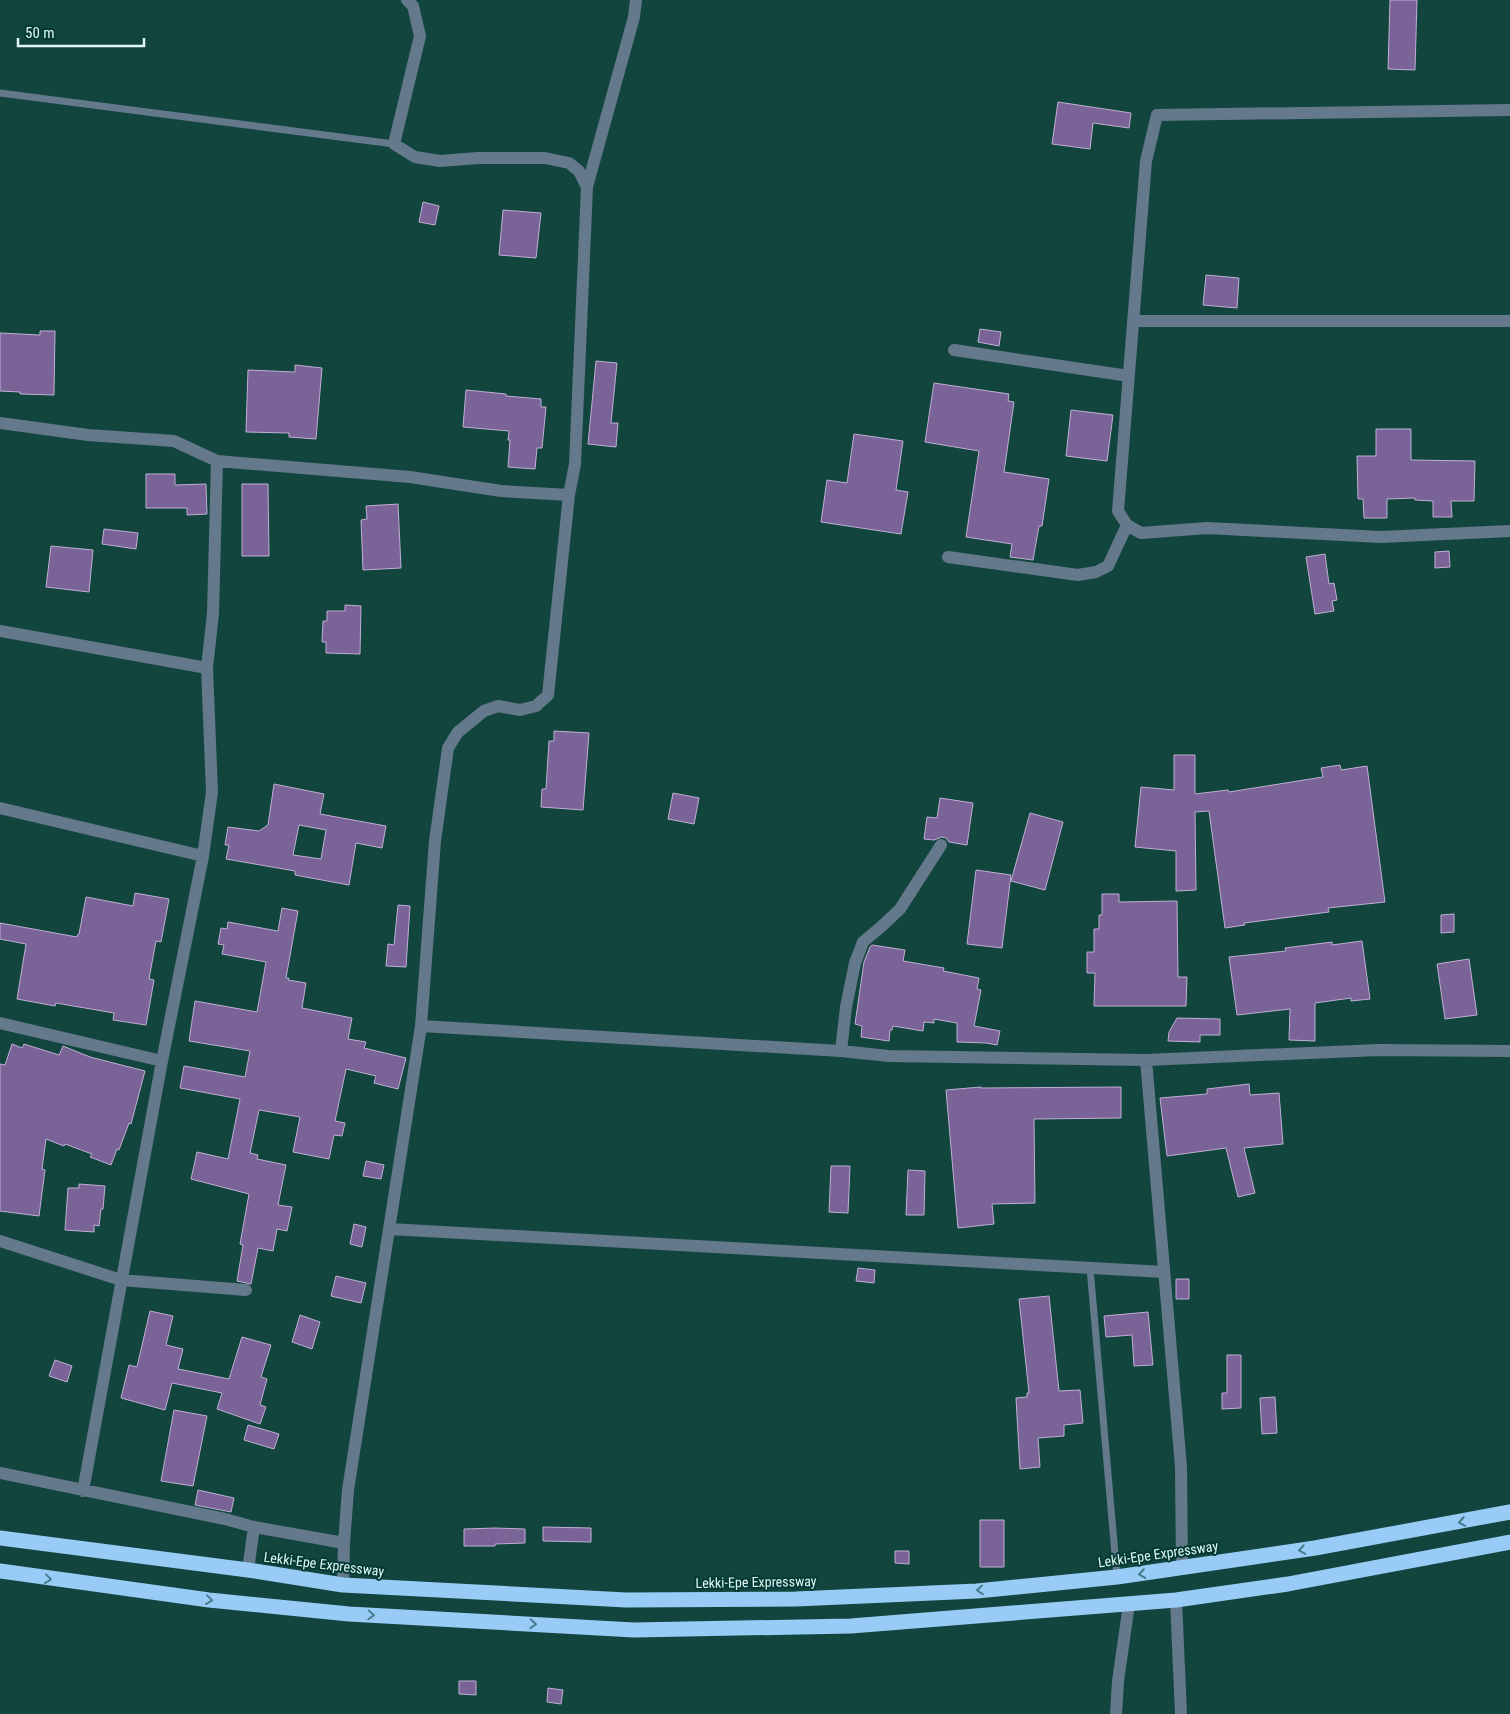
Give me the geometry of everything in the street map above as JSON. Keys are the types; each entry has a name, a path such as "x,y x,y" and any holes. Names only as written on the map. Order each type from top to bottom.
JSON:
{"highway":[{"name":"Lekki-Epe Expressway","path":"0,1538 248,1570 343,1585 626,1600 796,1599 977,1591 1118,1577 1315,1548 1510,1512"},
{"path":"0,1571 209,1600 349,1614 634,1630 851,1626 1176,1600 1288,1584 1510,1542"}],"street":[{"path":"407,0 413,6 420,36 394,144 415,157 440,160 545,158 569,163 579,171 587,187"},
{"path":"343,1585 348,1490 421,1026 435,841 448,748 458,732 484,711 498,706 520,710 536,706 548,695 569,495 575,464 587,187 634,17 636,0"},
{"path":"1510,110 1157,115 1146,160 1118,511 1127,525 1141,533 1207,528 1380,538 1510,531"},
{"path":"1133,321 1510,321"},
{"path":"954,350 1129,376"},
{"path":"0,423 88,435 174,441 217,461 410,477 501,491 569,495"},
{"path":"83,1491 162,1061 203,856 212,792 207,668 213,613 217,461"},
{"path":"948,557 1078,575 1096,572 1108,566 1127,525"},
{"path":"0,632 207,668"},
{"path":"0,808 203,856"},
{"path":"841,1051 846,1007 855,963 863,942 900,908 941,845"},
{"path":"0,1023 162,1061"},
{"path":"421,1026 841,1051 890,1056 1146,1060 1378,1050 1510,1051"},
{"path":"1146,1060 1181,1467 1182,1568"},
{"path":"389,1229 1164,1272"},
{"path":"0,1241 122,1280 246,1290"},
{"path":"0,1473 225,1519 254,1527 344,1543"},
{"path":"248,1570 254,1527"},
{"path":"1176,1600 1181,1714"},
{"path":"1116,1714 1118,1681 1129,1604"}],"lane":[{"path":"0,93 394,144"},
{"path":"1090,1268 1118,1577"}],"building":[{"path":"1390,0 1417,0 1415,70 1388,69"},
{"path":"1058,102 1131,113 1129,128 1093,123 1090,149 1052,144"},
{"path":"423,202 439,206 435,225 419,222"},
{"path":"503,210 541,213 536,258 499,255"},
{"path":"1206,275 1239,278 1237,308 1203,305"},
{"path":"980,329 1001,332 999,346 978,342"},
{"path":"40,331 55,331 54,395 20,394 20,392 0,391 0,333 40,335"},
{"path":"596,361 617,363 611,423 618,423 616,447 588,444"},
{"path":"295,365 322,368 316,439 289,437 289,433 246,432 248,370 295,372"},
{"path":"934,383 1009,394 1008,401 1014,402 1004,472 1049,479 1042,526 1039,526 1033,560 1010,557 1012,544 966,537 979,451 925,442"},
{"path":"466,390 541,399 541,407 546,407 542,448 537,448 535,469 508,467 509,431 463,427"},
{"path":"1071,410 1113,415 1107,461 1066,456"},
{"path":"1376,429 1411,429 1411,460 1475,461 1474,501 1451,501 1452,517 1433,517 1433,501 1415,500 1415,498 1387,499 1387,518 1364,518 1363,499 1358,499 1357,456 1376,456"},
{"path":"854,434 903,441 896,490 908,492 901,534 821,522 827,480 847,483"},
{"path":"146,474 175,474 175,485 206,484 207,514 187,515 187,508 146,508"},
{"path":"242,484 268,484 269,556 242,556"},
{"path":"398,504 401,568 363,570 361,520 367,519 366,506"},
{"path":"104,529 138,533 136,549 102,544"},
{"path":"51,546 93,550 89,592 46,587"},
{"path":"1449,551 1450,567 1435,568 1435,552"},
{"path":"1325,554 1329,584 1334,583 1337,600 1332,601 1334,611 1315,614 1306,557"},
{"path":"345,605 361,606 360,654 326,653 326,642 322,642 323,621 327,621 327,611 345,611"},
{"path":"554,731 589,733 583,810 541,807 542,789 546,789 549,741 554,741"},
{"path":"1174,755 1195,755 1195,794 1228,790 1229,792 1323,777 1321,768 1340,765 1341,770 1367,766 1385,902 1328,908 1329,912 1244,923 1245,925 1225,928 1209,811 1195,812 1196,890 1176,891 1176,851 1135,847 1141,787 1174,790"},
{"path":"274,784 324,794 320,814 386,826 382,848 356,843 349,885 295,875 295,871 226,859 229,845 225,845 228,827 259,831 268,825","holes":["299,825 326,830 321,859 293,855"]},
{"path":"673,793 699,798 694,824 668,819"},
{"path":"940,798 973,803 967,845 949,842 946,838 942,837 934,840 924,839 927,817 937,818"},
{"path":"1030,813 1063,822 1045,890 1011,881"},
{"path":"976,870 1011,875 1002,948 967,944"},
{"path":"135,893 169,899 161,942 156,941 149,979 154,980 146,1025 113,1020 114,1013 56,1003 55,1006 17,999 26,944 0,939 0,923 77,937 86,897 133,906"},
{"path":"1102,894 1119,894 1119,902 1177,901 1178,977 1187,977 1186,1006 1094,1006 1095,973 1087,973 1087,952 1094,952 1094,929 1099,929 1099,915 1102,915"},
{"path":"398,905 410,906 406,967 386,966 388,944 394,945"},
{"path":"282,908 298,911 286,978 306,983 302,1008 352,1018 348,1039 366,1042 364,1048 406,1058 398,1089 374,1083 376,1076 346,1069 335,1121 345,1123 342,1136 334,1135 329,1159 293,1152 300,1117 259,1110 250,1153 258,1155 257,1159 286,1165 278,1205 292,1207 287,1231 277,1229 273,1251 258,1248 251,1284 237,1281 243,1245 240,1244 249,1194 191,1179 197,1152 228,1159 240,1099 180,1088 184,1066 245,1077 250,1051 189,1041 195,1001 257,1012 266,962 222,954 224,945 218,944 221,928 227,929 228,922 278,931"},
{"path":"1454,914 1454,932 1441,933 1441,915"},
{"path":"1362,941 1370,999 1351,1001 1351,998 1315,1003 1315,1041 1289,1040 1290,1009 1237,1015 1229,957 1286,951 1285,948 1332,942 1332,945"},
{"path":"872,945 905,950 903,961 944,968 943,971 979,978 977,989 981,990 974,1026 1000,1031 997,1045 957,1042 957,1023 934,1019 934,1023 924,1022 923,1031 893,1026 892,1030 890,1030 889,1041 861,1037 862,1026 855,1024 864,962"},
{"path":"1469,959 1477,1015 1445,1019 1437,964"},
{"path":"1177,1018 1220,1019 1220,1035 1200,1035 1200,1042 1168,1041 1169,1032"},
{"path":"12,1044 22,1048 24,1044 59,1055 63,1046 90,1057 145,1071 131,1124 129,1123 111,1165 90,1157 92,1154 46,1139 42,1169 45,1170 39,1216 0,1211 0,1064 5,1065"},
{"path":"1249,1084 1250,1095 1279,1093 1283,1144 1244,1148 1255,1193 1238,1197 1226,1148 1167,1156 1160,1098 1207,1094 1207,1089"},
{"path":"981,1087 1121,1087 1121,1118 1034,1119 1035,1203 992,1204 994,1224 958,1228 946,1090"},
{"path":"366,1161 384,1165 381,1179 363,1176"},
{"path":"831,1166 850,1166 848,1213 829,1212"},
{"path":"908,1170 925,1171 924,1215 906,1215"},
{"path":"79,1184 105,1186 99,1226 94,1225 94,1232 65,1230 68,1188 79,1188"},
{"path":"354,1224 366,1227 362,1247 350,1244"},
{"path":"858,1268 875,1270 874,1283 856,1281"},
{"path":"336,1276 366,1283 361,1303 331,1296"},
{"path":"1176,1279 1189,1279 1189,1299 1176,1299"},
{"path":"1049,1296 1059,1391 1080,1390 1083,1423 1064,1425 1064,1436 1038,1438 1040,1467 1020,1469 1016,1398 1027,1397 1027,1393 1029,1393 1019,1299"},
{"path":"150,1311 173,1316 166,1345 183,1349 178,1369 229,1379 242,1337 271,1345 261,1377 267,1379 260,1405 266,1407 260,1424 217,1409 222,1393 172,1383 165,1410 121,1398 129,1365 137,1367"},
{"path":"1148,1312 1153,1365 1134,1366 1132,1335 1106,1337 1104,1316"},
{"path":"300,1315 320,1322 312,1349 292,1342"},
{"path":"1227,1355 1241,1355 1241,1408 1222,1409 1222,1393 1227,1393"},
{"path":"55,1360 72,1366 67,1382 49,1376"},
{"path":"1275,1397 1277,1433 1262,1434 1260,1398"},
{"path":"174,1410 207,1416 193,1486 161,1481"},
{"path":"248,1425 279,1434 274,1449 244,1440"},
{"path":"198,1490 234,1498 231,1512 195,1505"},
{"path":"980,1520 1004,1520 1004,1567 980,1567"},
{"path":"543,1527 591,1528 591,1542 543,1541"},
{"path":"464,1529 525,1529 525,1543 495,1544 495,1546 464,1546"},
{"path":"895,1551 909,1551 909,1564 895,1563"},
{"path":"459,1681 476,1681 476,1695 459,1694"},
{"path":"548,1688 563,1690 561,1704 547,1702"}]}
